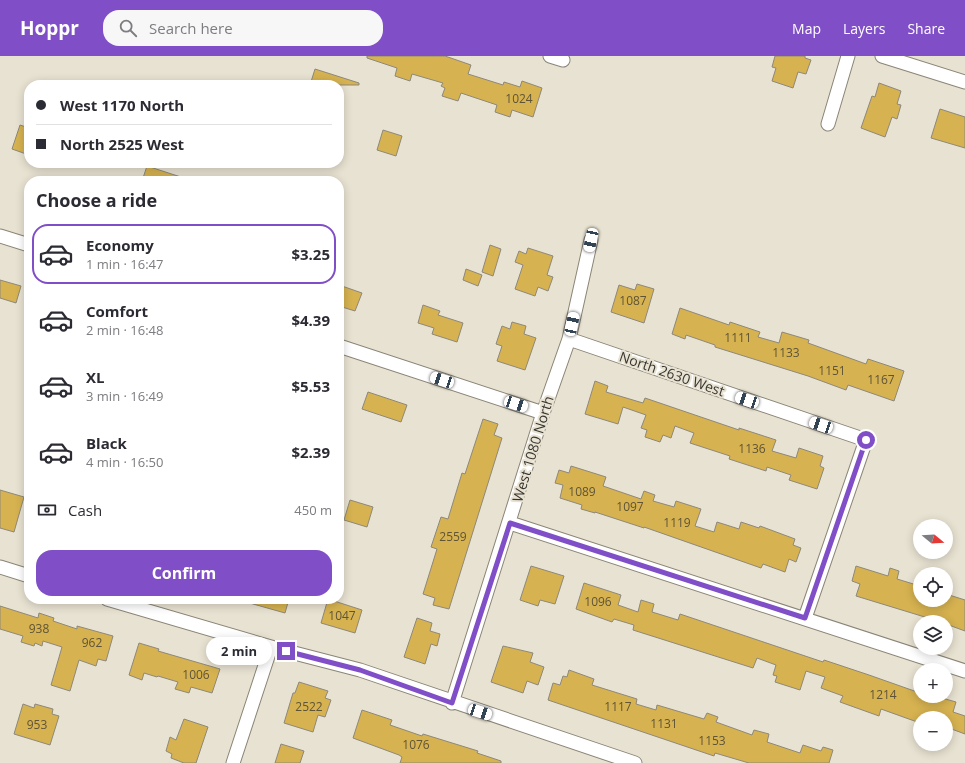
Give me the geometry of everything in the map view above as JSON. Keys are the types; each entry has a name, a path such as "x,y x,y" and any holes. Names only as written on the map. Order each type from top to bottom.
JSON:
{"street":[{"path":"550,56 563,60"},
{"path":"828,124 848,56"},
{"path":"882,56 965,82"},
{"path":"0,236 24,243"},
{"name":"West 1080 North","path":"452,703 510,523 543,413 569,338 591,240"},
{"name":"North 2630 West","path":"569,338 866,440 805,618"},
{"path":"344,348 543,413"},
{"path":"510,523 965,671"},
{"path":"0,567 24,574"},
{"path":"124,604 271,647 360,670 452,703 635,763"},
{"path":"234,763 271,647"}],"building":[{"path":"367,56 445,56 471,65 468,74 503,85 504,82 520,87 522,81 542,88 533,117 512,110 510,117 495,112 497,105 461,93 458,101 442,96 445,88 441,86 443,83 412,74 410,81 395,76 397,68 367,58"},
{"path":"775,56 805,56 805,58 811,60 806,74 798,72 793,88 772,81 776,68 772,67"},
{"path":"315,69 359,83 359,85 344,85 344,80 312,80"},
{"path":"879,83 901,91 897,104 901,105 897,119 892,117 885,137 861,128 872,96 875,97"},
{"path":"940,109 965,117 965,148 931,138"},
{"path":"20,125 24,126 24,153 12,149"},
{"path":"383,130 402,136 396,156 377,150"},
{"path":"146,168 153,168 178,176 144,176"},
{"path":"490,245 501,249 493,276 482,272"},
{"path":"528,248 553,256 547,275 553,277 548,291 538,287 535,296 515,289 523,265 515,262 519,251 526,254"},
{"path":"466,269 482,275 478,286 463,280"},
{"path":"0,280 21,286 16,303 0,298"},
{"path":"637,284 654,289 644,323 611,312 619,285 635,290"},
{"path":"344,287 362,293 355,311 344,308"},
{"path":"423,305 440,311 438,315 463,323 457,342 432,334 434,328 418,323"},
{"path":"680,308 729,325 730,322 760,332 758,337 779,343 782,332 809,340 808,343 866,364 868,359 904,371 894,401 848,385 846,390 808,376 715,347 715,345 686,335 685,339 672,334"},
{"path":"512,322 526,326 524,334 536,338 525,370 497,361 502,346 496,344 502,326 510,329"},
{"path":"595,381 608,386 606,392 643,403 645,398 739,430 739,428 776,440 772,451 796,458 799,448 823,456 820,466 824,468 817,489 789,480 791,475 767,467 766,471 729,459 730,456 690,443 694,433 675,426 671,438 663,435 660,442 645,437 647,430 641,428 646,415 623,407 618,424 585,414"},
{"path":"368,392 407,405 401,422 362,409"},
{"path":"483,419 498,424 494,435 502,438 449,609 433,605 435,598 423,594 437,549 431,547 441,517 448,519 462,473 465,474"},
{"path":"571,466 606,477 603,486 641,499 644,491 655,495 653,501 674,507 676,501 701,509 695,526 714,532 717,522 739,529 741,522 759,528 760,526 795,539 793,545 801,548 796,562 789,559 785,572 763,564 761,568 644,527 581,509 582,505 560,498 563,485 555,483 559,470 569,473"},
{"path":"0,490 24,497 14,532 0,528"},
{"path":"350,500 373,507 367,527 344,520"},
{"path":"531,566 564,576 555,604 540,600 538,606 520,600"},
{"path":"856,566 888,576 890,568 899,571 897,579 913,584 913,607 953,607 953,596 965,600 965,631 953,627 953,615 918,615 856,596 860,584 852,581"},
{"path":"584,583 621,595 618,605 638,612 641,600 654,604 652,612 678,620 680,614 823,662 824,660 913,691 913,703 956,702 953,712 913,711 913,720 881,709 879,716 840,702 843,696 821,688 825,677 806,671 800,690 775,682 777,676 773,675 776,665 757,658 753,668 633,630 634,625 614,619 612,622 576,609"},
{"path":"253,604 288,604 285,613"},
{"path":"327,604 343,604 362,610 355,633 321,623"},
{"path":"0,606 38,618 39,613 54,618 53,621 77,629 77,626 113,636 106,661 98,659 96,666 79,660 70,691 51,685 62,647 43,641 42,646 35,643 34,646 21,642 23,636 0,629"},
{"path":"417,618 432,623 430,631 440,634 437,646 431,644 425,664 404,657"},
{"path":"139,643 159,649 158,651 220,669 212,693 191,687 189,693 175,689 178,682 158,676 144,673 142,680 129,675"},
{"path":"503,646 533,653 530,662 544,667 538,685 527,681 523,693 491,682"},
{"path":"569,670 594,679 592,685 637,699 636,704 656,710 657,705 704,719 707,713 718,717 716,722 752,735 754,730 769,734 767,742 800,753 803,745 821,751 823,747 833,750 829,763 749,763 715,753 714,756 548,700 553,683 560,685 563,676 567,677"},
{"path":"299,682 328,691 325,698 331,700 325,717 318,715 313,732 284,723 293,693 295,693"},
{"path":"23,704 34,708 35,704 53,709 52,714 59,716 50,745 14,734"},
{"path":"362,710 392,720 390,725 422,736 423,734 478,751 477,753 501,761 501,763 400,763 402,757 399,755 353,738"},
{"path":"953,712 965,716 965,734 953,730"},
{"path":"184,719 208,727 196,763 184,763 171,758 172,754 166,751 170,737 176,740"},
{"path":"281,744 304,751 300,763 275,763"}],"route":[{"path":"286,651 360,670 452,703 510,523 805,618 866,440"}]}
